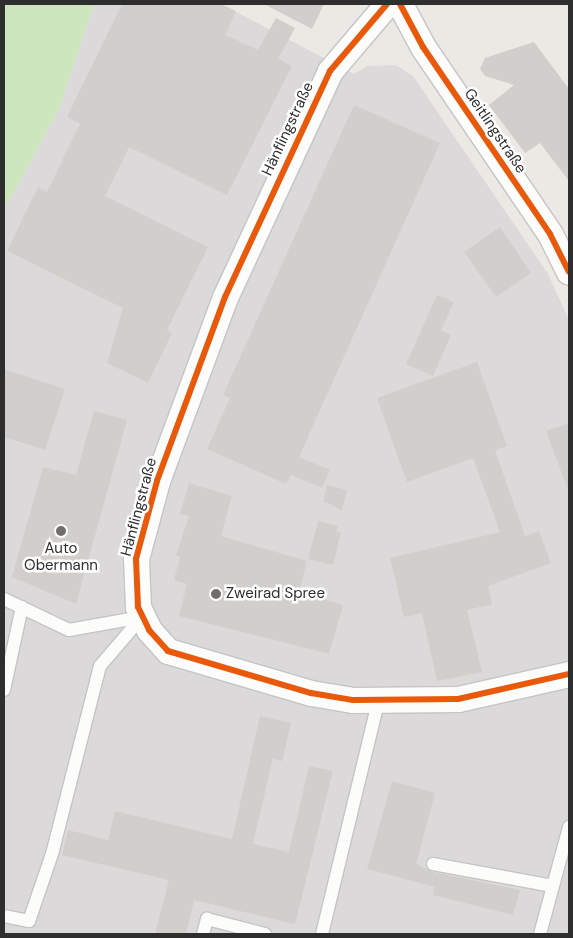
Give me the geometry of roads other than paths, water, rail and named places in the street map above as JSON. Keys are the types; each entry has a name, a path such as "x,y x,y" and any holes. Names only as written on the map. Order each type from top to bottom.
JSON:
{"street":[{"name":"Hänflingstraße","path":"387,4 330,70 225,297 181,406 136,559 134,581 142,617 168,651 192,660 311,693 378,702 458,700 569,674"},
{"name":"Geitlingstraße","path":"400,4 423,47 550,234 569,272"}],"lane":[{"path":"4,599 70,630 142,617"},
{"path":"4,690 22,608"},
{"path":"4,916 29,921 53,851 100,666 142,617"},
{"path":"322,934 378,702"},
{"path":"540,934 569,827"},
{"path":"433,864 554,886"},
{"path":"203,934 207,919 265,934"}],"place":[{"name":"Auto Obermann","path":"61,531"},
{"name":"Zweirad Spree","path":"216,594"}]}
